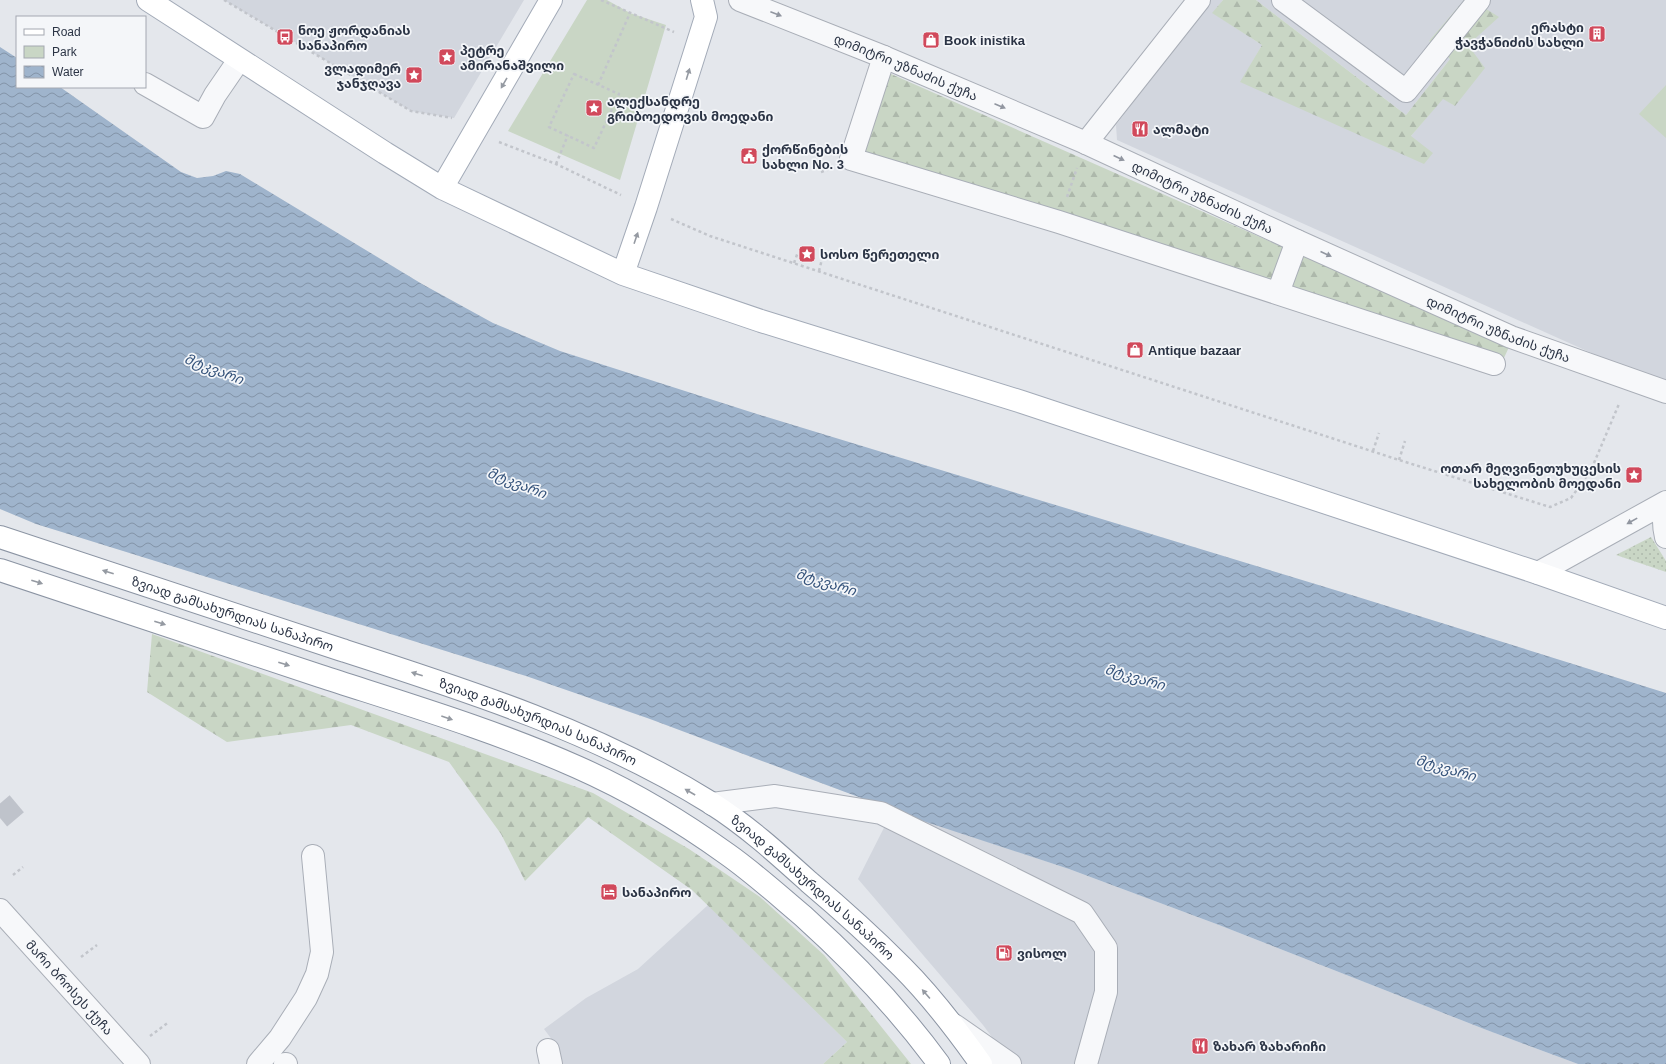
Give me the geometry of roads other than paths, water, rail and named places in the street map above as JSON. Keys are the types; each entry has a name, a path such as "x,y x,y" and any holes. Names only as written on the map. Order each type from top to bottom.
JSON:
{"main road":[{"path":"148,0 239,60 442,188 623,274 761,321 1022,402 1538,573 1666,618"},
{"path":"442,188 551,0"},
{"path":"623,274 646,207 706,17 702,0"},
{"name":"ზვიად გამსახურდიას სანაპირო","path":"0,537 467,691 544,720 602,745 650,769 712,804 753,834 863,929 904,969 952,1024 981,1064"},
{"name":"ზვიად გამსახურდიას სანაპირო","path":"0,570 426,711 508,740 577,767 631,795 672,818 728,854 774,891 840,949 876,985 907,1021 939,1064"}],"street":[{"name":"დიმიტრი უზნაძის ქუჩა","path":"740,0 884,56 1086,143 1511,337 1666,392"},
{"path":"1086,143 1199,0"},
{"path":"1282,0 1406,91 1478,0"},
{"path":"884,56 851,159 1059,222 1494,364"},
{"path":"146,85 203,117 215,95 239,60"},
{"path":"1278,293 1296,240"},
{"path":"1538,573 1666,503"},
{"path":"1666,503 1663,515 1666,537"},
{"path":"712,804 775,796 881,813 1082,913 1106,948 1106,992 1086,1064"},
{"path":"258,1064 280,1038 302,1005 318,974 322,952 313,856"},
{"name":"მარი ბროსეს ქუჩა","path":"0,910 139,1064"},
{"path":"952,1024 1010,1064"}],"water":[{"name":"მტკვარი","path":"0,47 16,57 16,88 61,88 181,172 197,178 213,176 226,171 240,174 422,284 493,323 560,351 760,415 1358,597 1666,693 1666,1064 1578,1064 1484,1029 1219,925 1069,869 920,820 650,719 526,676 36,524 0,509"}],"tunnel":[{"path":"0,818 20,801"}],"place":[{"name":"ერასტი ჭავჭანიძის სახლი","path":"1597,34"},
{"name":"ნოე ჟორდანიას სანაპირო","path":"285,37"},
{"name":"Book inistika","path":"931,40"},
{"name":"პეტრე ამირანაშვილი","path":"447,57"},
{"name":"ვლადიმერ ჯანჯღავა","path":"414,75"},
{"name":"ალექსანდრე გრიბოედოვის მოედანი","path":"594,108"},
{"name":"ალმატი","path":"1140,129"},
{"name":"ქორწინების სახლი No. 3","path":"749,156"},
{"name":"სოსო წერეთელი","path":"807,254"},
{"name":"Antique bazaar","path":"1135,350"},
{"name":"ოთარ მეღვინეთუხუცესის სახელობის მოედანი","path":"1634,475"},
{"name":"სანაპირო","path":"609,892"},
{"name":"ვისოლ","path":"1004,953"},
{"name":"ზახარ ზახარიჩი","path":"1200,1046"}]}
